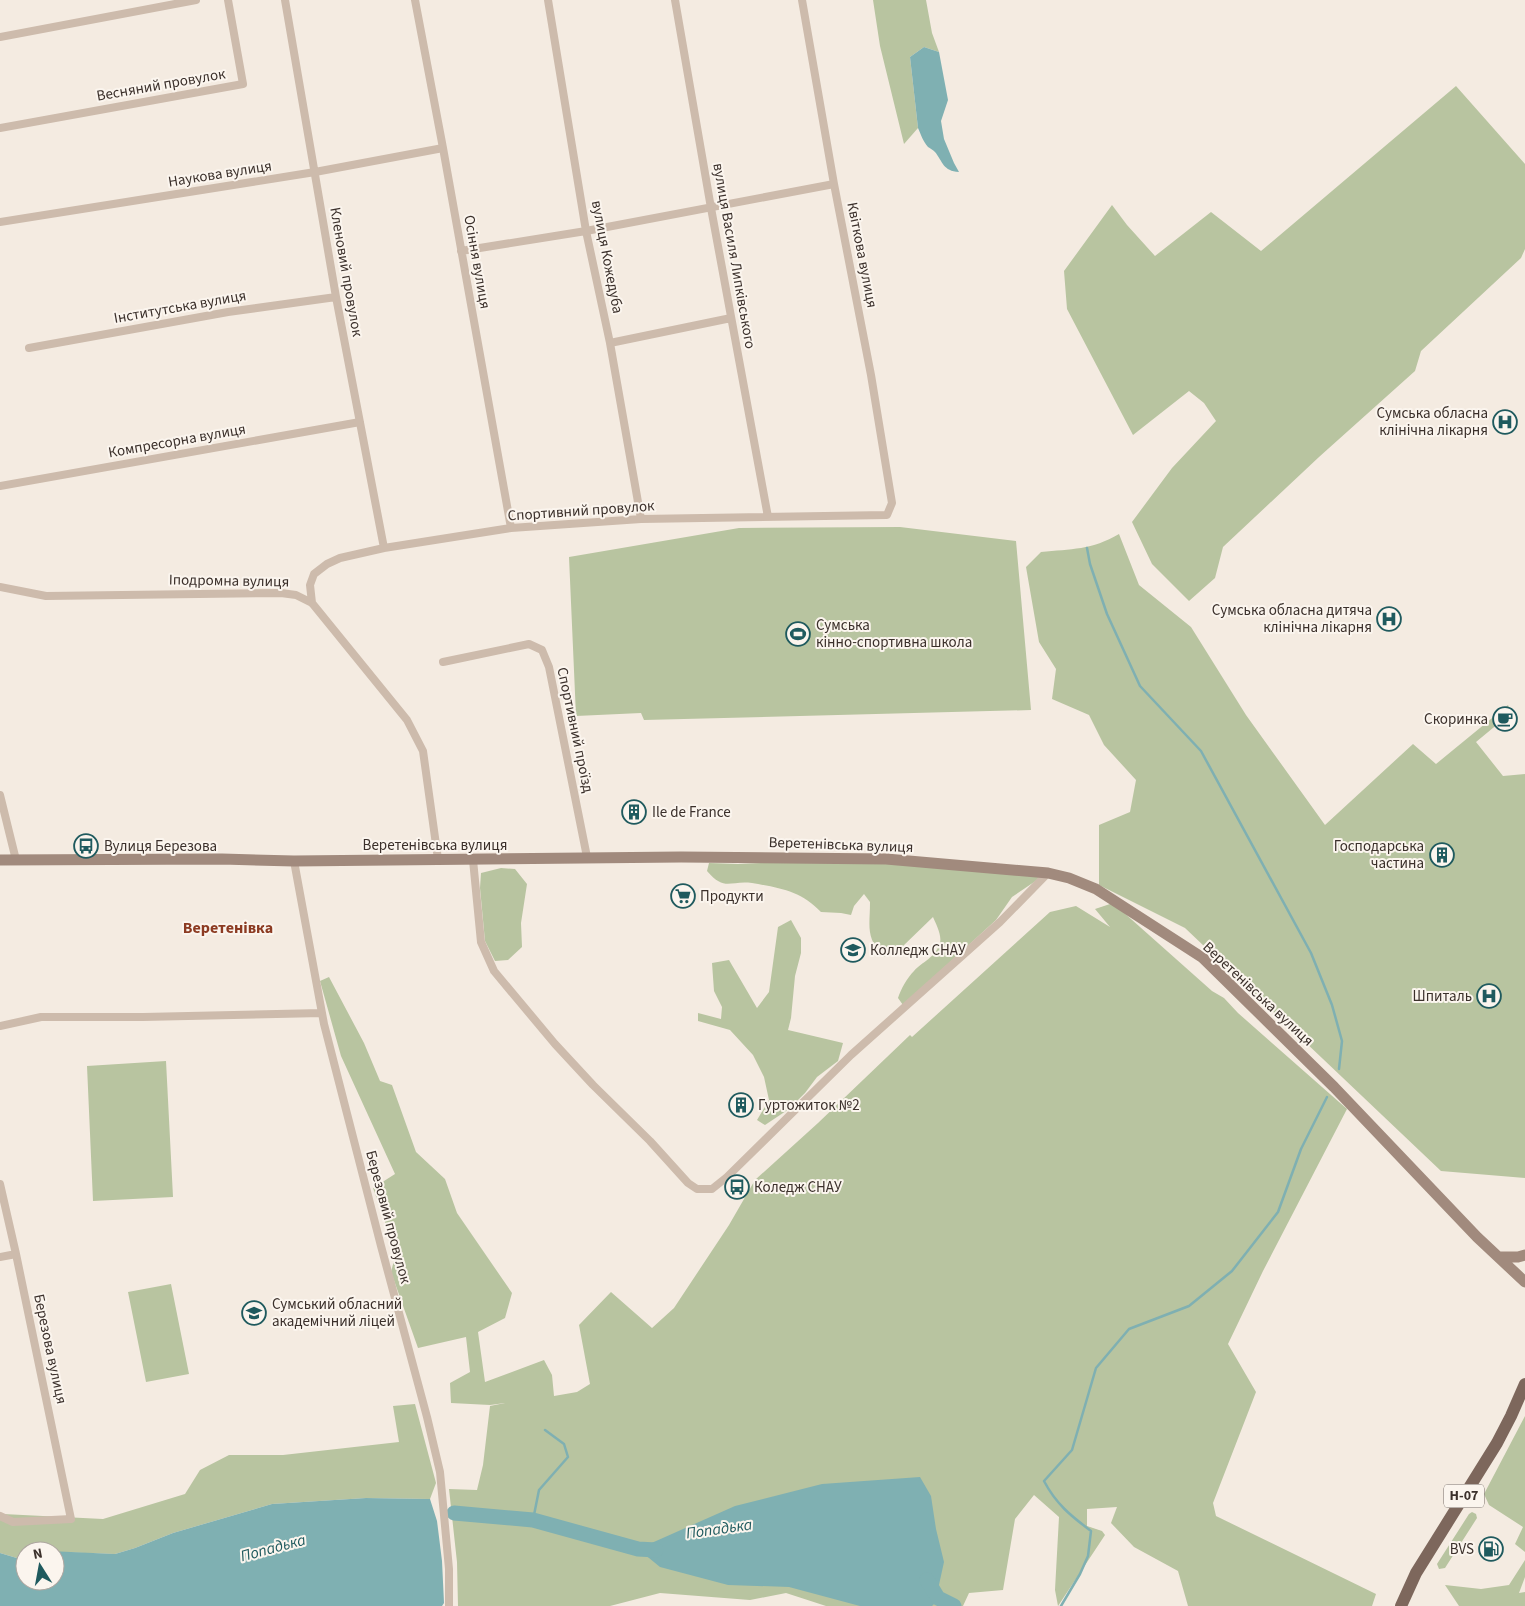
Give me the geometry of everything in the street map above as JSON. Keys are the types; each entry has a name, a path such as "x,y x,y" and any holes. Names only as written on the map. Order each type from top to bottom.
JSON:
{"main road":[{"name":"Н-07","path":"1400,1606 1416,1574 1497,1443 1512,1416 1525,1384"}],"street":[{"path":"0,37 196,0"},
{"name":"Весняний провулок","path":"0,128 243,84 228,0"},
{"name":"Кленовий провулок","path":"285,0 336,296 384,548"},
{"name":"Осіння вулиця","path":"415,0 512,528"},
{"name":"вулиця Кожедуба","path":"548,0 586,231 610,343 641,519"},
{"name":"вулиця Василя Липківського","path":"675,0 710,208 768,517"},
{"name":"Квіткова вулиця","path":"802,0 834,184 871,375 892,503 887,515"},
{"name":"Наукова вулиця","path":"0,222 315,172 443,148"},
{"path":"461,251 586,231 834,184"},
{"name":"Інститутська вулиця","path":"29,348 228,312 336,296"},
{"path":"610,343 731,318"},
{"name":"Компресорна вулиця","path":"0,486 360,422"},
{"name":"Спортивний провулок","path":"312,603 310,585 314,574 327,564 340,558 384,548 512,528 641,519 887,515"},
{"name":"Іподромна вулиця","path":"0,587 46,596 281,593 296,595 312,603"},
{"path":"312,603 406,720 423,751 438,859"},
{"name":"Спортивний проїзд","path":"443,662 529,644 542,650 549,667 587,857"},
{"path":"0,795 16,860"},
{"name":"Веретенівська вулиця","path":"0,860 294,861 587,857 886,859 1048,873 1069,878 1096,889 1203,958 1334,1087 1477,1237 1525,1279"},
{"path":"473,860 481,942 494,971 561,1050 650,1141 688,1183 697,1189 712,1189 727,1177 852,1055 1000,922 1048,873"},
{"name":"Березовий провулок","path":"294,861 322,1013 440,1472 449,1569 449,1606"},
{"path":"0,1026 41,1017 322,1013"},
{"name":"Березова вулиця","path":"0,1184 71,1519 14,1522 0,1516"},
{"path":"0,1257 16,1254"},
{"path":"1499,1257 1518,1258 1525,1255"}],"green space":[{"path":"873,0 926,0 932,33 939,52 924,47 910,57 918,128 904,144 880,46"},
{"path":"1456,86 1525,164 1525,249 1521,258 1421,351 1415,371 1223,547 1215,578 1189,601 1152,564 1132,522 1172,468 1216,421 1204,403 1189,391 1133,435 1067,309 1064,271 1112,205 1155,256 1211,212 1261,251"},
{"name":"Сумська кінно-спортивна школа","path":"900,527 1016,541 1031,710 644,720 641,713 576,716 569,557 739,528"},
{"path":"1119,534 1139,585 1191,627 1246,715 1325,825 1413,744 1436,764 1508,705 1511,713 1476,742 1503,776 1525,774 1525,1178 1441,1171 1185,928 1099,885 1099,825 1130,812 1136,780 1104,745 1089,715 1052,699 1056,669 1039,642 1026,567 1041,552 1090,546"},
{"path":"912,862 1043,876 1012,897 996,920 903,1005 898,998 904,984 914,971 935,952 940,943 939,933 933,917 902,947 884,957 871,937 869,925 870,902 864,894 854,906 851,915 821,912 806,899 790,891 744,882 723,883 707,871 709,863"},
{"path":"501,868 515,869 527,884 521,923 522,947 508,960 495,961 485,941 480,888 481,873"},
{"path":"1113,903 1212,991 1224,998 1238,1013 1347,1109 1263,1271 1228,1344 1256,1392 1213,1503 1216,1516 1376,1594 1372,1606 1188,1606 1178,1571 1134,1547 1111,1523 1117,1507 1087,1509 1087,1526 1102,1531 1105,1535 1058,1606 1055,1590 1059,1517 1034,1495 1015,1519 1003,1590 969,1593 963,1606 826,1606 786,1593 750,1600 660,1593 610,1606 458,1606 457,1562 449,1489 477,1490 483,1465 490,1406 505,1403 490,1405 451,1403 450,1383 470,1372 466,1337 418,1348 391,1272 396,1253 373,1188 395,1174 341,1056 320,981 329,977 364,1043 380,1081 392,1085 416,1152 445,1179 457,1213 512,1293 505,1318 478,1332 485,1382 544,1360 552,1375 554,1396 577,1392 590,1384 579,1325 611,1292 652,1328 674,1308 729,1225 755,1180 910,1035 912,1037 1050,912 1076,906 1110,927 1095,909"},
{"path":"791,920 801,938 801,953 795,976 788,1030 843,1043 838,1061 817,1077 805,1093 789,1109 765,1125 757,1120 769,1100 764,1077 753,1055 730,1030 698,1021 698,1013 721,1019 722,1007 714,991 712,963 729,960 757,1008 769,992 778,927"},
{"path":"166,1061 173,1197 93,1201 87,1066"},
{"path":"171,1284 189,1374 146,1382 128,1292"},
{"path":"415,1404 436,1483 430,1499 366,1498 272,1504 173,1533 115,1554 65,1552 65,1541 15,1541 15,1558 0,1553 0,1512 3,1514 103,1519 185,1494 200,1470 229,1455 283,1455 399,1442 393,1406"},
{"path":"1525,1416 1525,1552 1515,1544 1523,1527 1489,1505 1484,1494"},
{"path":"1472,1512 1476,1514 1477,1518 1445,1568 1439,1569 1437,1564"},
{"path":"1525,1560 1525,1577 1519,1593 1525,1592 1525,1606 1459,1606 1445,1585 1481,1589 1509,1585"}],"water":[{"path":"924,47 939,52 948,100 941,121 944,139 959,172 946,168 935,152 926,145 918,128 910,57"},
{"path":"920,1477 931,1496 944,1562 935,1603 932,1606 860,1606 789,1587 728,1585 660,1567 638,1549 735,1506 822,1484"},
{"path":"366,1498 430,1499 437,1521 442,1561 444,1603 442,1606 0,1606 0,1553 15,1558 15,1591 65,1591 65,1552 115,1554 173,1533 272,1504"}],"waterway":[{"path":"1087,548 1090,564 1107,614 1140,686 1201,751 1311,953 1332,1005 1342,1041 1339,1069"},
{"path":"1061,1606 1080,1574 1088,1556 1091,1531 1064,1509 1044,1481 1072,1450 1096,1368 1129,1329 1189,1306 1232,1271 1278,1212 1301,1149 1327,1097"},
{"path":"533,1520 539,1490 568,1457 564,1444 545,1430"},
{"name":"Попадька","path":"454,1513 533,1520 638,1549 656,1550"},
{"name":"Попадька","path":"927,1580 938,1598 954,1606"}],"place":[{"name":"Сумська обласна клінічна лікарня","path":"1505,422"},
{"name":"Сумська обласна дитяча клінічна лікарня","path":"1389,619"},
{"name":"Сумська кінно-спортивна школа","path":"798,634"},
{"name":"Скоринка","path":"1505,719"},
{"name":"Ile de France","path":"634,812"},
{"name":"Вулиця Березова","path":"86,846"},
{"name":"Господарська частина","path":"1442,855"},
{"name":"Продукти","path":"683,896"},
{"name":"Колледж СНАУ","path":"853,950"},
{"name":"Шпиталь","path":"1489,996"},
{"name":"Гуртожиток №2","path":"741,1105"},
{"name":"Коледж СНАУ","path":"737,1187"},
{"name":"Сумський обласний академічний ліцей","path":"254,1313"},
{"name":"BVS","path":"1491,1549"}],"district":[{"name":"Веретенівка","path":"228,928"}]}
